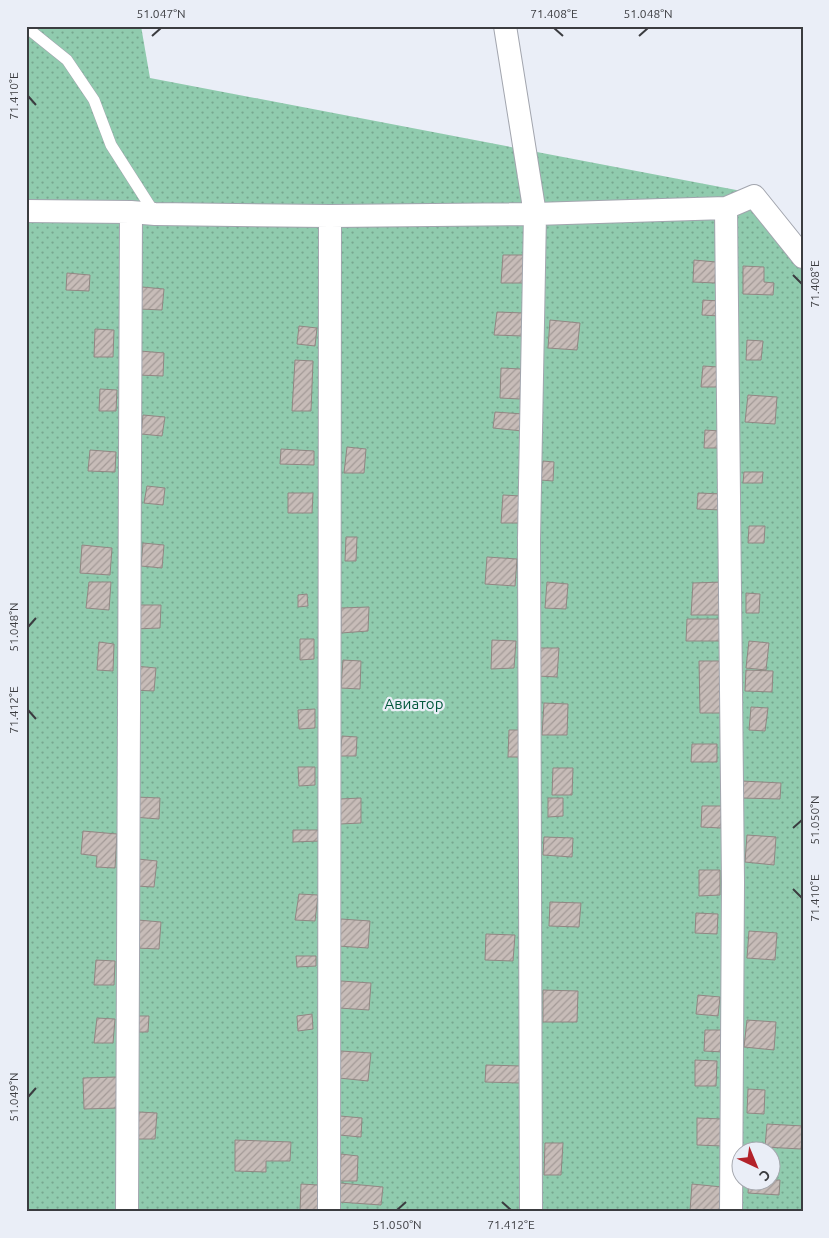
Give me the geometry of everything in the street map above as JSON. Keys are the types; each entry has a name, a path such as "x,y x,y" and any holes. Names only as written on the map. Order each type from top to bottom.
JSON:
{"street":[{"path":"505,26 535,214 529,539 532,1212"},
{"path":"26,211 330,216 535,214 726,208 754,196 803,257"},
{"path":"726,208 733,882 732,1212"},
{"path":"127,1212 131,212"},
{"path":"329,1212 330,216"}],"lane":[{"path":"26,27 67,60 94,100 111,145 155,214"}],"green space":[{"name":"Авиатор","path":"26,26 141,26 150,78 752,193 803,255 803,1212 26,1212"}],"building":[{"path":"503,255 524,255 523,283 501,283"},
{"path":"694,260 716,262 715,283 693,282"},
{"path":"743,266 764,267 764,282 774,283 773,295 743,294"},
{"path":"67,273 90,275 89,291 66,290"},
{"path":"142,287 164,289 162,310 140,309"},
{"path":"703,300 720,301 720,316 702,315"},
{"path":"497,312 524,313 522,336 494,335"},
{"path":"550,320 580,323 577,350 548,348"},
{"path":"299,326 317,328 315,346 297,344"},
{"path":"95,329 114,330 113,357 94,357"},
{"path":"747,340 763,341 761,360 746,360"},
{"path":"140,351 164,353 163,376 138,375"},
{"path":"295,360 313,361 311,411 292,411"},
{"path":"703,366 719,367 717,387 701,387"},
{"path":"501,368 521,369 520,399 500,398"},
{"path":"100,389 117,390 116,411 99,411"},
{"path":"748,395 777,397 775,424 745,422"},
{"path":"495,412 523,414 522,431 493,428"},
{"path":"143,415 165,417 162,436 141,434"},
{"path":"705,430 720,431 719,448 704,448"},
{"path":"347,447 366,449 364,473 344,473"},
{"path":"281,449 314,451 314,465 280,464"},
{"path":"90,450 116,452 115,472 88,471"},
{"path":"543,461 554,462 553,481 541,480"},
{"path":"744,472 763,472 762,483 743,483"},
{"path":"147,486 165,488 163,505 144,503"},
{"path":"288,493 313,493 312,513 288,513"},
{"path":"698,493 722,494 722,510 697,509"},
{"path":"503,495 521,496 520,523 501,523"},
{"path":"749,526 765,526 764,543 748,543"},
{"path":"346,537 357,537 356,561 345,561"},
{"path":"143,543 164,545 162,568 141,566"},
{"path":"82,545 112,548 110,575 80,573"},
{"path":"487,557 517,559 515,586 485,584"},
{"path":"89,582 111,582 109,610 86,608"},
{"path":"547,582 568,584 566,609 545,608"},
{"path":"723,582 722,615 691,615 693,583"},
{"path":"746,593 760,594 759,613 746,613"},
{"path":"307,594 308,606 298,607 298,595"},
{"path":"133,605 161,605 160,628 133,629"},
{"path":"369,607 368,631 341,633 341,608"},
{"path":"687,619 722,619 721,641 686,641"},
{"path":"300,639 314,639 314,659 300,660"},
{"path":"492,640 516,641 514,668 491,669"},
{"path":"749,641 769,643 766,670 746,668"},
{"path":"99,642 114,644 113,671 97,670"},
{"path":"540,648 559,648 557,677 538,676"},
{"path":"343,660 361,661 360,689 341,688"},
{"path":"699,661 722,661 721,713 700,713"},
{"path":"135,666 156,668 154,691 133,690"},
{"path":"746,670 773,671 772,692 745,691"},
{"path":"544,703 568,704 567,735 542,735"},
{"path":"751,707 768,708 765,731 749,730"},
{"path":"315,709 315,728 299,729 298,710"},
{"path":"509,730 520,730 520,757 508,757"},
{"path":"342,736 357,737 356,756 340,756"},
{"path":"692,744 717,744 717,762 691,762"},
{"path":"298,767 315,767 315,785 299,786"},
{"path":"553,768 573,768 572,795 552,795"},
{"path":"742,781 781,783 780,799 742,798"},
{"path":"135,797 160,798 159,819 133,817"},
{"path":"361,798 361,823 340,824 340,799"},
{"path":"548,798 563,798 563,816 548,817"},
{"path":"702,806 722,806 721,828 701,827"},
{"path":"293,830 320,830 320,841 293,842"},
{"path":"83,831 117,834 115,868 96,867 97,856 81,854"},
{"path":"747,835 776,837 774,865 745,862"},
{"path":"544,837 573,838 572,857 543,855"},
{"path":"138,859 157,861 154,887 135,886"},
{"path":"699,870 720,870 720,895 699,896"},
{"path":"299,894 318,895 315,921 295,920"},
{"path":"550,902 581,903 579,927 549,926"},
{"path":"696,913 718,914 717,934 695,933"},
{"path":"341,919 370,921 368,948 338,946"},
{"path":"138,920 161,922 159,949 136,948"},
{"path":"749,931 777,933 775,960 747,958"},
{"path":"486,934 515,935 513,961 485,960"},
{"path":"296,956 316,956 316,966 297,967"},
{"path":"96,960 115,961 114,985 94,985"},
{"path":"341,981 371,983 369,1010 339,1008"},
{"path":"543,990 578,991 577,1022 543,1022"},
{"path":"698,995 720,997 718,1016 696,1014"},
{"path":"312,1014 313,1029 298,1031 297,1016"},
{"path":"136,1016 149,1016 148,1032 135,1032"},
{"path":"97,1018 115,1019 113,1043 94,1043"},
{"path":"747,1020 776,1022 774,1050 744,1047"},
{"path":"705,1030 724,1030 723,1052 704,1051"},
{"path":"341,1051 371,1053 368,1081 339,1078"},
{"path":"695,1060 717,1061 716,1086 695,1086"},
{"path":"486,1065 521,1066 520,1083 485,1082"},
{"path":"118,1077 118,1108 84,1109 83,1078"},
{"path":"748,1089 765,1090 764,1114 747,1113"},
{"path":"139,1112 157,1113 155,1139 137,1139"},
{"path":"340,1116 362,1118 361,1137 339,1135"},
{"path":"697,1118 723,1119 722,1146 697,1145"},
{"path":"767,1124 803,1126 801,1149 782,1148 782,1140 766,1140"},
{"path":"235,1140 291,1142 290,1161 266,1161 266,1172 235,1171"},
{"path":"545,1143 563,1143 561,1175 544,1175"},
{"path":"341,1154 358,1156 357,1181 340,1181"},
{"path":"340,1183 383,1187 381,1205 339,1202"},
{"path":"301,1184 318,1185 318,1212 300,1212"},
{"path":"692,1184 722,1187 720,1212 690,1211"},
{"path":"748,1190 779,1190 779,1195 748,1193"}]}
